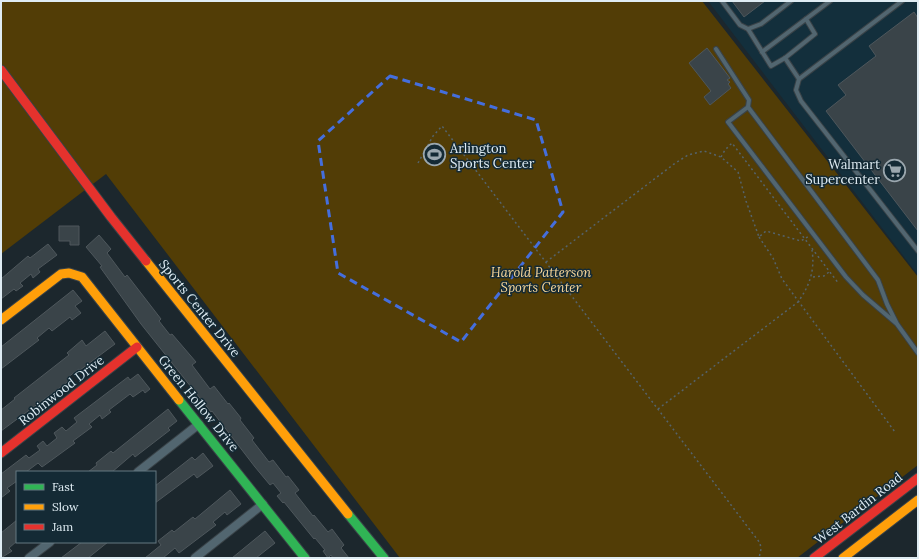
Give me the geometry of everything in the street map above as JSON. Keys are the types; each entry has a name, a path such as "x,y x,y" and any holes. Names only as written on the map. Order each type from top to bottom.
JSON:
{"street":[{"name":"Sports Center Drive","path":"1,70 111,217 384,558"},
{"name":"Green Hollow Drive","path":"1,320 61,274 67,273 82,277 306,558"},
{"name":"Robinwood Drive","path":"1,453 137,347"},
{"path":"139,471 199,424"},
{"name":"West Bardin Road","path":"814,558 918,478"},
{"path":"843,558 918,500"},
{"path":"195,558 263,504"},
{"path":"29,558 49,543"}],"lane":[{"path":"722,1 740,25 748,29 771,66 785,58 815,34 806,19"},
{"path":"748,29 761,24 791,1"},
{"path":"762,52 830,1"},
{"path":"902,1 799,79 796,90 801,101 918,251"},
{"path":"716,49 749,100 748,107 728,122 846,277 863,295 897,324"},
{"path":"785,58 799,79"},
{"path":"748,107 878,280 887,304 897,324 918,353"}],"path":[{"path":"418,163 433,136 442,126 760,543 761,549 759,558"},
{"path":"721,157 732,143 839,284"},
{"path":"546,262 674,164 688,155 704,151 721,157 738,172 746,201 759,237 773,258 782,279 895,432"},
{"path":"759,237 766,231 801,241 805,240 813,233"},
{"path":"658,409 798,302 812,277 812,250"},
{"path":"812,277 824,276 830,272"}],"highlighted area":[{"path":"390,76 536,120 563,212 461,342 338,273 318,141"}],"shaded area":[{"path":"708,1 918,1 918,275"}],"green space":[{"name":"Harold Patterson Sports Center","path":"1,1 702,1 918,277 918,465 797,558 400,558 106,174 1,254"}],"building":[{"path":"732,1 765,1 744,17"},
{"name":"Walmart Supercenter","path":"914,12 918,18 918,231 826,111 846,95 838,85 876,56 869,46"},
{"path":"707,48 730,78 727,80 730,82 728,84 731,88 710,105 704,97 711,91 689,63"},
{"path":"59,226 79,226 79,245 70,245 70,241 59,241"},
{"path":"99,235 111,249 107,253 125,277 127,275 161,319 159,321 170,335 172,334 196,362 192,365 210,389 214,386 228,404 229,403 254,438 252,440 269,462 273,460 286,477 288,476 299,490 295,493 328,532 332,529 344,545 341,548 349,558 333,558 331,555 328,558 323,551 325,550 315,538 314,539 284,502 283,503 277,496 281,493 273,483 270,485 255,467 212,411 211,412 141,324 100,267 102,266 86,247"},
{"path":"48,244 57,255 38,269 40,272 33,278 31,274 20,283 23,286 16,291 14,289 1,299 1,279 28,256 30,258"},
{"path":"73,290 82,301 75,306 81,313 72,320 70,317 52,331 49,328 37,338 39,340 1,369 1,347"},
{"path":"105,331 115,344 68,377 70,380 1,431 1,410 69,355 67,353 82,340 86,346"},
{"path":"138,374 150,389 145,393 143,390 133,397 130,394 109,410 111,412 102,419 100,415 89,424 92,427 73,441 75,443 42,467 38,463 27,471 16,471 16,482 7,488 10,491 1,498 1,474 26,455 29,458 40,450 37,446 43,441 47,446 57,438 54,433 62,427 66,431 77,422 74,418 128,377 130,380"},
{"path":"168,409 177,421 168,428 170,430 135,457 133,454 113,471 89,471 97,465 96,463 111,451 113,453"},
{"path":"203,453 213,466 197,478 194,474 156,502 156,485 192,457 195,460"},
{"path":"230,490 241,504 227,515 225,512 213,522 216,525 179,553 175,548 163,558 145,558 161,545 158,541 172,530 174,532 193,517 195,519"},
{"path":"16,521 16,542 9,548 12,551 1,558 1,533"},
{"path":"265,531 275,543 256,558 232,558"},
{"path":"81,543 107,543 88,558 61,558"}],"traffic: fast":[{"path":"179,400 305,558"},
{"path":"348,514 384,558"}],"traffic: slow":[{"path":"146,261 348,514"},
{"path":"1,320 61,274 69,273 82,277 179,400"},
{"path":"843,558 918,500"}],"traffic: jam":[{"path":"1,70 111,217 146,261"},
{"path":"1,453 137,347"},
{"path":"814,558 918,478"}],"place":[{"name":"Arlington Sports Center","path":"434,155"},
{"name":"Walmart Supercenter","path":"895,171"}]}
